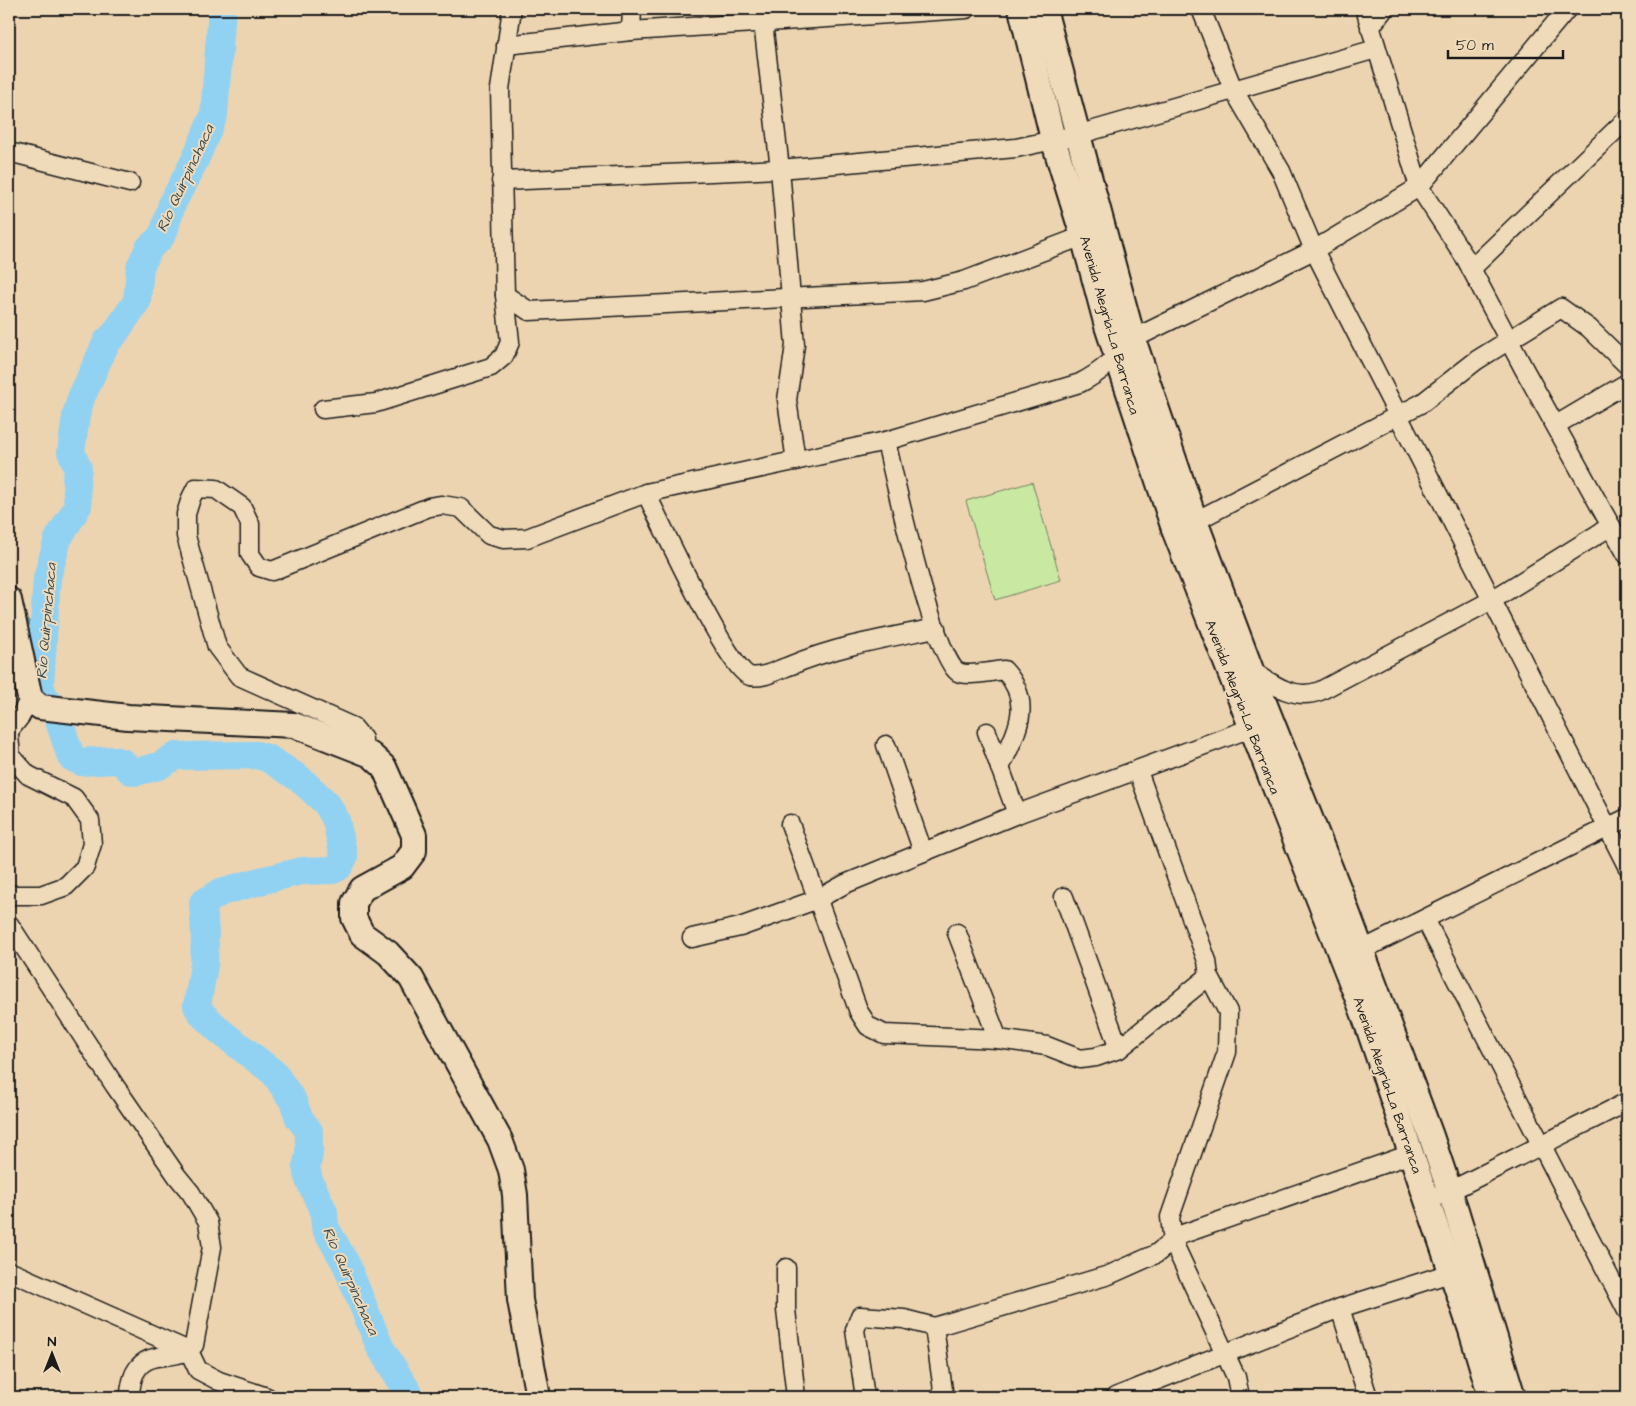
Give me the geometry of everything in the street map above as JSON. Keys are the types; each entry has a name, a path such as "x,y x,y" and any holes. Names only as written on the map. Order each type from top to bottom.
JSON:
{"main road":[{"name":"Avenida Alegría-La Barranca","path":"1021,9 1053,140 1094,234 1133,338 1195,521 1251,670 1353,955 1411,1154 1427,1198 1463,1269 1513,1397"},
{"name":"Avenida Alegría-La Barranca","path":"1044,9 1077,135 1117,357 1175,532 1251,728 1353,955 1450,1191 1463,1269 1491,1397"},
{"path":"9,600 30,698 40,707 88,713 294,725 371,755 384,767 414,836 414,851 402,867 362,889 354,903 354,918 362,934 388,953 410,978 500,1140 511,1170 515,1195 520,1300 538,1397"}],"street":[{"path":"323,409 376,403 491,366 504,356 510,342 505,295 500,88 512,9"},
{"path":"631,31 632,9"},
{"path":"506,45 764,15 966,9"},
{"path":"1201,9 1233,89 1281,171 1314,250 1627,866"},
{"path":"1364,9 1418,187 1471,269 1627,555"},
{"path":"1370,28 1384,9"},
{"path":"363,752 363,739 353,727 239,676 217,647 186,536 186,514 196,488 216,489 242,506 250,524 250,554 259,567 272,571 429,507 442,505 461,508 489,535 504,539 527,538 646,493 886,441 1080,383 1117,357 1133,338 1314,250 1418,187 1567,9"},
{"path":"764,15 780,169 795,345 787,400 796,461"},
{"path":"501,181 780,169 1016,148 1077,135 1376,49"},
{"path":"1471,269 1627,119"},
{"path":"9,152 130,183"},
{"path":"505,295 529,311 923,291 964,281 1094,234"},
{"path":"1175,532 1422,404 1477,360 1508,339 1561,308 1589,328 1627,365"},
{"path":"1556,425 1627,383"},
{"path":"886,441 920,583 947,658 957,672 964,674 1004,670 1018,692 1022,712 1018,728 1000,768"},
{"path":"646,493 723,646 742,672 749,676 764,676 823,652 853,644 936,628"},
{"path":"1225,659 1251,670 1267,682 1294,694 1311,694 1492,600 1611,526"},
{"path":"9,730 20,717 30,698"},
{"path":"692,938 740,927 818,899 845,884 1017,814 1251,728"},
{"path":"987,732 1017,814"},
{"path":"9,736 12,756 28,775 74,798 90,820 92,844 85,867 66,886 41,895 9,895"},
{"path":"886,745 923,852"},
{"path":"1138,771 1207,961 1209,976 1228,1012 1228,1052 1171,1208 1172,1242 1226,1354 1236,1377 1240,1397"},
{"path":"1353,955 1627,818"},
{"path":"790,824 859,1012 868,1026 884,1034 998,1039 1047,1046 1080,1059 1096,1057 1119,1048 1209,976"},
{"path":"1064,897 1119,1048"},
{"path":"1425,919 1627,1311"},
{"path":"9,924 115,1086 177,1176 191,1193 208,1222 212,1247 194,1345 189,1351 153,1357 142,1362 135,1372 129,1397"},
{"path":"957,933 998,1039"},
{"path":"1427,1198 1450,1191 1627,1102"},
{"path":"865,1397 855,1330 860,1316 904,1319 934,1327 1109,1275 1156,1254 1180,1235 1411,1154"},
{"path":"786,1268 786,1310 796,1397"},
{"path":"1115,1397 1340,1308 1463,1269"},
{"path":"9,1271 189,1351 198,1370 218,1381 267,1397"},
{"path":"1340,1308 1368,1397"},
{"path":"934,1327 944,1397"}],"green space":[{"path":"1032,482 1061,580 995,600 966,501"}],"waterway":[{"name":"Río Quirpinchaca","path":"222,9 214,115 195,160 172,204 164,231 160,238 149,248 140,267 137,301 114,335 107,341 81,398 76,416 71,452 78,468 76,481 78,506 58,539 47,578 40,686 44,696 55,709 71,757 81,762 114,760 122,762 131,771 136,772 159,766 175,756 257,755 269,759 300,779 327,804 336,820 344,857 339,867 333,870 302,871 264,880 221,892 203,903 204,965 197,1006 203,1015 221,1032 274,1073 293,1101 299,1118 309,1131 309,1155 306,1167 309,1180 324,1212 325,1227 346,1264 380,1347 411,1397"},
{"path":"23,617 28,623 45,627"}]}
